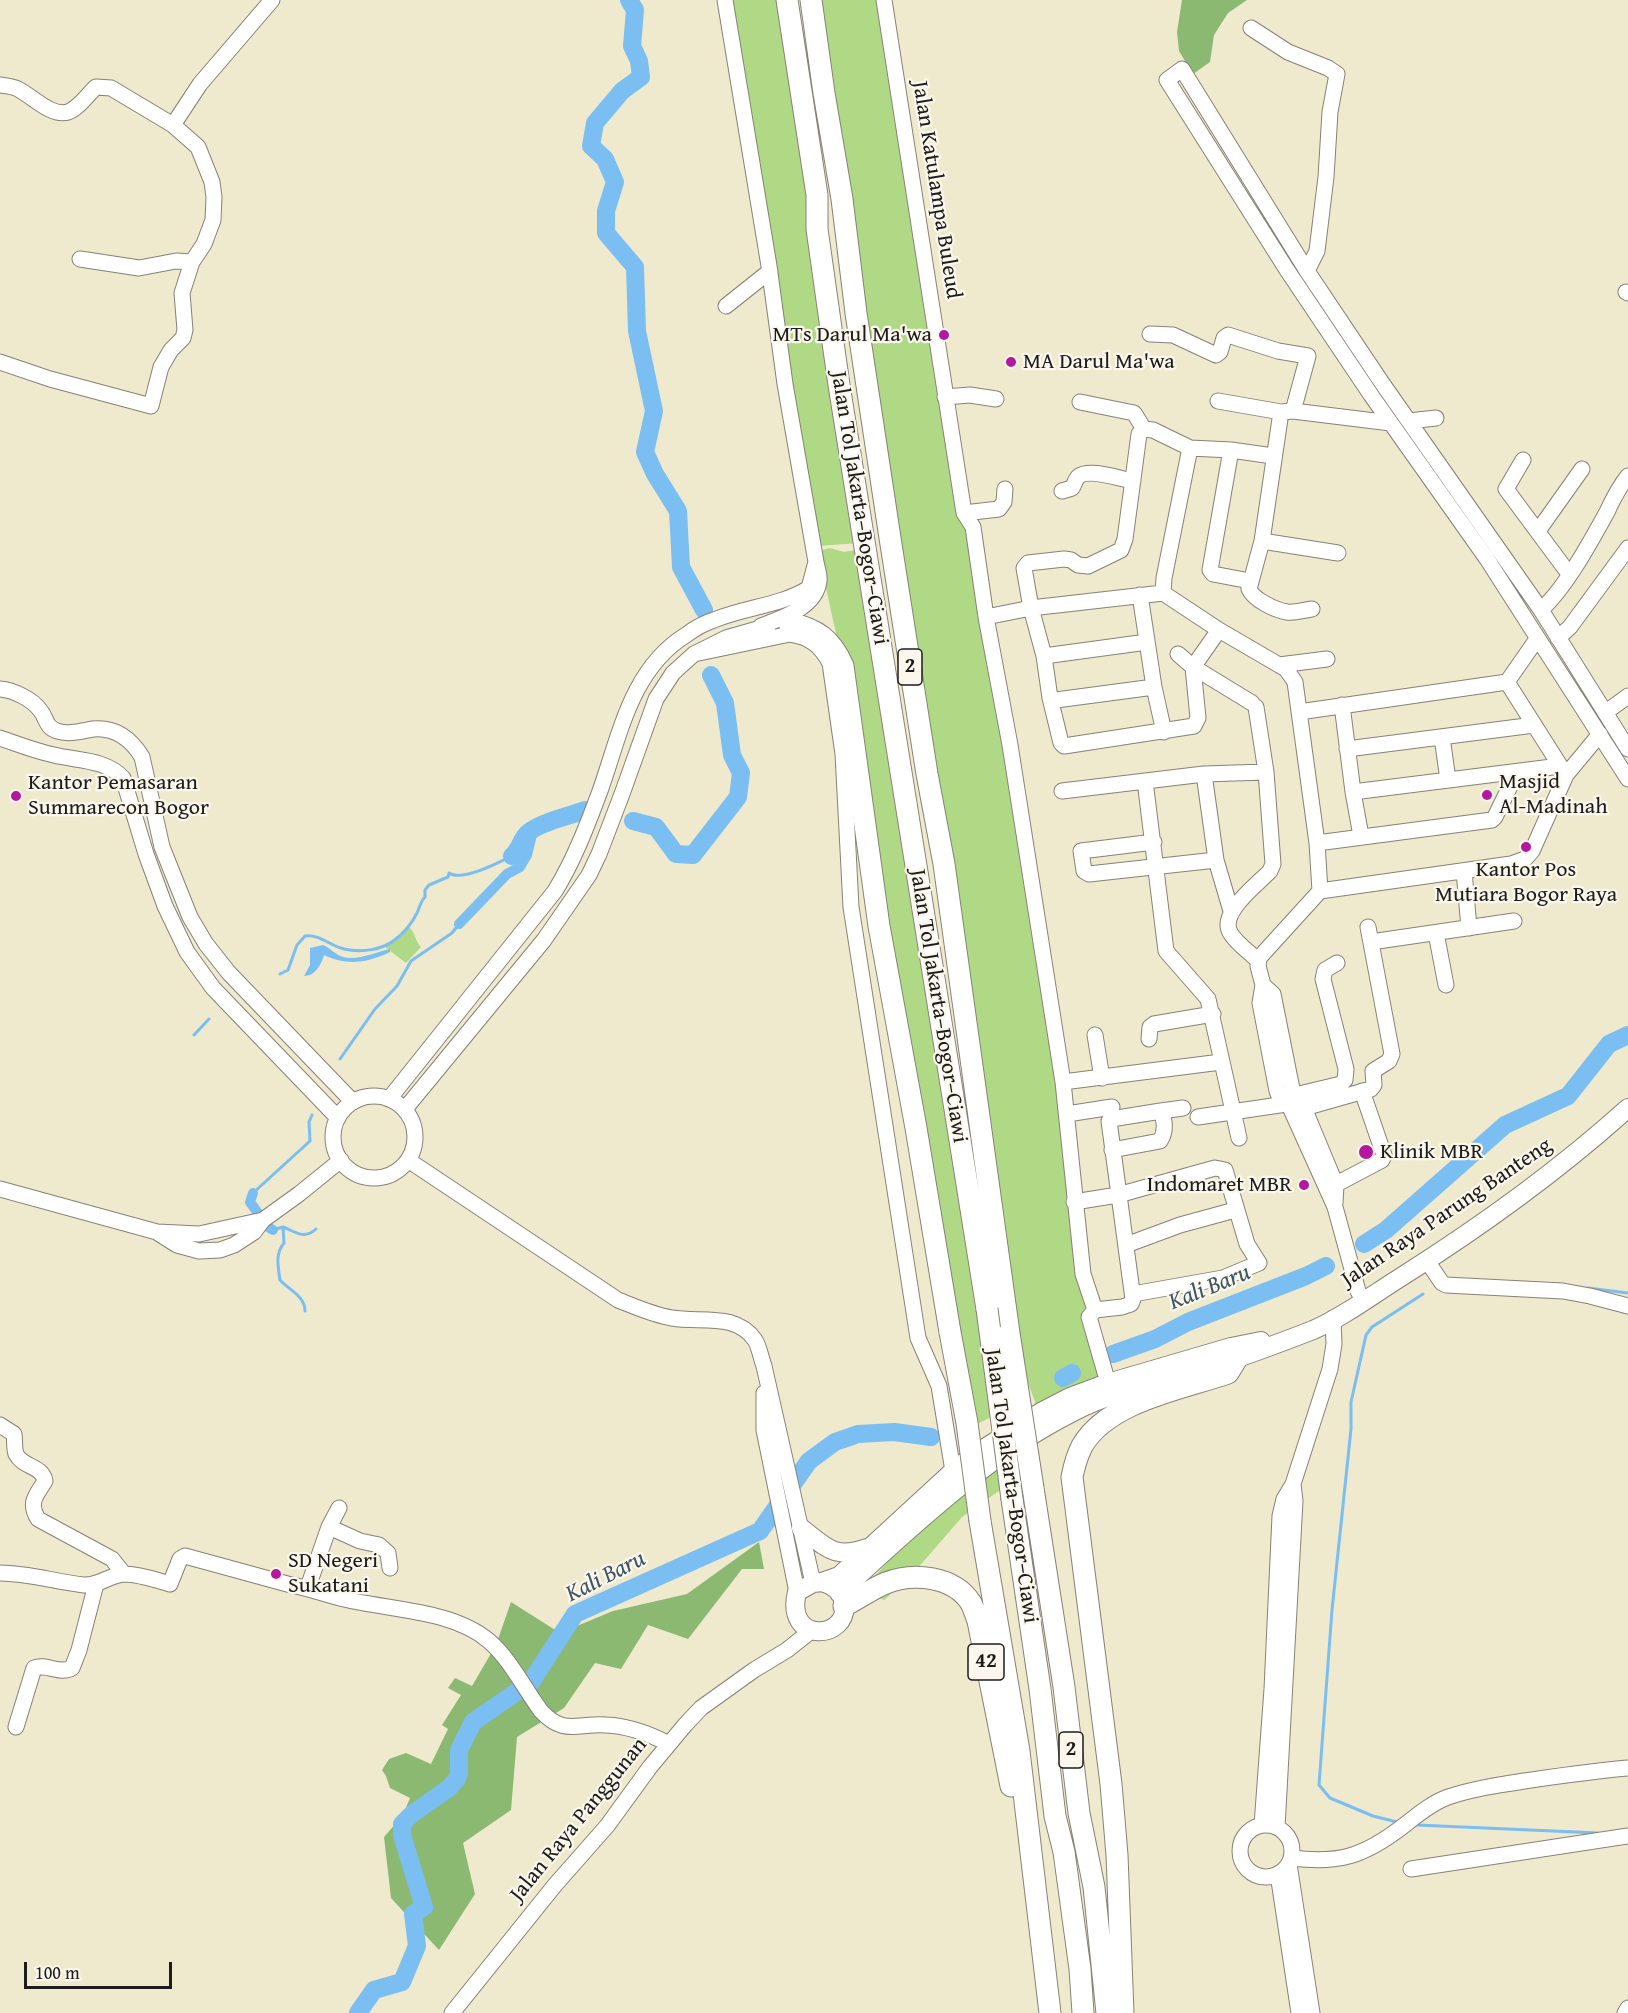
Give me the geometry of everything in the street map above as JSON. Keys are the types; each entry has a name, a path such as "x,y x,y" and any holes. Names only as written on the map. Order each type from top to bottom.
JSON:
{"highway":[{"name":"Jalan Tol Jakarta–Bogor–Ciawi","path":"787,0 818,195 817,229 839,385 987,1309 1040,1689 1055,1816 1066,1864 1080,1969 1083,2013"},
{"name":"Jalan Tol Jakarta–Bogor–Ciawi","path":"811,0 894,562 927,774 944,864 1010,1333 1064,1687 1079,1813 1094,1887 1107,2013"},
{"name":"42","path":"789,623 809,627 823,636 835,650 843,666 879,926 967,1423 980,1521 1018,1751 1050,2013"},
{"path":"1123,2013 1111,1784 1072,1477 1081,1448 1091,1433 1116,1413 1147,1399 1228,1373 1233,1354"},
{"name":"42","path":"842,1600 886,1583 913,1577 938,1580 950,1585 970,1602 978,1621 1004,1754 1022,1832 1031,1858"}],"main road":[{"name":"Jalan Raya Parung Banteng","path":"842,1600 943,1500 985,1466 1073,1411 1233,1354 1316,1328 1361,1296 1427,1261 1477,1228 1564,1164 1628,1108"},
{"name":"Jalan Raya Parung Banteng","path":"810,1586 839,1576 874,1545 951,1462 974,1455 1041,1412 1106,1378 1233,1354"},
{"path":"794,1526 834,1552 854,1553 874,1545"},
{"path":"831,1585 842,1600 843,1614 834,1627 819,1632 811,1631 805,1628 796,1617 794,1603 810,1586 831,1585"}],"street":[{"path":"173,125 200,84 272,0"},
{"path":"405,1109 544,940 575,898 599,854 656,699 673,673 694,654 726,638 797,610 812,597 819,582 785,384 770,271 725,0"},
{"name":"Jalan Katulampa Buleud","path":"885,0 945,397 964,513 973,527 986,617"},
{"path":"1251,28 1288,52 1328,68 1336,74 1330,112 1326,177 1317,251 1308,271"},
{"path":"1628,749 1541,610 1494,555 1391,423 1287,270 1167,80 1182,69 1308,271 1409,421 1494,555 1537,639 1628,779"},
{"path":"0,85 19,90 47,108 60,112 76,107 96,87 111,88 173,125 198,147 212,182 214,197 213,220 204,244 192,262 183,293 185,330 183,339 171,350 162,367 151,406 50,379 0,362"},
{"path":"80,259 139,268 176,261 192,262"},
{"path":"726,306 770,271"},
{"path":"1150,334 1173,335 1216,355 1219,354 1224,338 1228,335 1278,351 1308,356 1273,456 1262,541 1249,589 1252,596 1288,612 1312,609"},
{"path":"945,397 970,395 996,399"},
{"path":"1218,401 1287,412 1391,423"},
{"path":"1080,402 1134,413 1144,429"},
{"path":"1409,421 1436,418"},
{"path":"1144,429 1153,430 1190,448 1231,450 1273,456"},
{"path":"1144,429 1139,434 1122,549 1088,566 1078,565 1071,560 1064,559 1026,564 1024,573 1044,656 1050,698 1061,743 1064,746 1164,732 1197,723 1193,667 1219,630"},
{"path":"1164,592 1164,578 1190,448"},
{"path":"1231,450 1210,570 1214,574 1250,580"},
{"path":"1523,460 1506,489 1569,574"},
{"path":"1538,531 1582,469"},
{"path":"1062,491 1072,488 1075,480 1082,474 1092,473 1133,481"},
{"path":"1541,610 1551,601 1590,542 1618,488 1628,476"},
{"path":"964,513 999,509 1004,502 1005,489"},
{"path":"1262,541 1338,553"},
{"path":"1558,638 1570,627 1628,548"},
{"path":"389,1098 555,891 577,851 630,702 654,662 684,636 714,620 794,597 809,588 816,562"},
{"path":"1106,1378 1083,1274 1067,1114 1010,745 986,617 1031,608 1164,592 1219,630 1289,673 1297,686 1317,843 1320,891"},
{"path":"1140,595 1154,687 1164,732"},
{"path":"760,626 789,623"},
{"path":"694,654 727,649 790,634 814,641 823,649 830,663 843,754 851,907 918,1338 939,1386 951,1462"},
{"path":"1299,712 1507,682 1537,639"},
{"path":"1044,656 1147,642"},
{"path":"1178,654 1193,667 1254,705 1266,772 1272,867 1232,911 1227,922 1229,930 1258,961 1263,985 1260,1003 1279,1096 1297,1102 1341,1084 1345,1080 1346,1070 1323,979 1325,970 1337,963"},
{"path":"1279,665 1327,659"},
{"path":"1507,682 1563,770"},
{"path":"1050,698 1056,700 1154,687"},
{"path":"0,689 30,700 41,711 48,726 65,732 95,729 116,731 134,744 142,757 162,847 195,926 229,973 353,1102"},
{"path":"1606,712 1628,696"},
{"path":"1342,705 1361,836"},
{"path":"1347,749 1534,725"},
{"path":"35,750 48,726"},
{"path":"1258,961 1264,951 1320,891 1515,864 1528,857 1563,770 1600,734"},
{"path":"1442,737 1448,780"},
{"path":"0,738 35,750 103,764 115,769 123,778 146,855 165,906 187,952 213,988 338,1118"},
{"path":"616,742 637,748"},
{"path":"1353,792 1517,772 1563,770"},
{"path":"1062,791 1204,774 1266,772"},
{"path":"1317,843 1492,819 1517,772"},
{"path":"1204,774 1216,860 1232,911"},
{"path":"1145,781 1166,951 1170,959 1208,999 1239,1138"},
{"path":"1154,843 1084,850 1080,854 1084,871 1089,874 1216,860"},
{"path":"1464,871 1469,928"},
{"path":"1198,1117 1371,1089 1374,1081 1373,1071 1389,1061 1392,1054 1370,934 1436,933 1514,921"},
{"path":"1436,933 1446,985"},
{"path":"1149,1039 1150,1027 1154,1024 1213,1014"},
{"path":"1095,1035 1102,1078"},
{"path":"1062,1082 1221,1062"},
{"path":"1331,1187 1382,1160 1384,1155 1362,1091"},
{"path":"364,1097 389,1098 405,1109 413,1122 416,1136 413,1151 408,1161 391,1174 380,1177 358,1174 341,1160 334,1139 334,1128 338,1118 353,1102 364,1097"},
{"path":"1297,1102 1331,1187 1361,1296"},
{"path":"1067,1114 1112,1107"},
{"path":"1092,1314 1131,1304 1133,1294 1109,1123 1111,1119 1183,1108"},
{"path":"1112,1150 1160,1141 1165,1120 1161,1111"},
{"path":"157,1232 177,1245 199,1251 220,1250 234,1245 254,1232 263,1220 341,1160"},
{"path":"408,1161 618,1300 672,1318 724,1320 744,1329 756,1340 784,1454 794,1526 810,1586"},
{"path":"1074,1202 1118,1195 1220,1168 1225,1170 1235,1210 1247,1244 1259,1263 1223,1278 1133,1294"},
{"path":"0,1189 157,1232 199,1234 263,1220"},
{"path":"1126,1245 1180,1225 1235,1210"},
{"path":"219,1230 220,1250"},
{"path":"1427,1261 1442,1283 1446,1285 1563,1291 1628,1306"},
{"path":"1270,1826 1272,1689 1280,1516 1284,1499 1293,1484 1330,1369 1334,1344 1333,1318"},
{"path":"764,1366 764,1430 771,1470 794,1526"},
{"path":"0,1425 14,1434 15,1452 20,1459 44,1476 45,1481 33,1502 33,1510 38,1519 112,1559 124,1574"},
{"path":"308,1587 329,1527 339,1508"},
{"path":"329,1527 360,1541 379,1545 388,1553 390,1569"},
{"path":"0,1573 13,1573 83,1585 96,1584 124,1574 170,1584 180,1559 185,1556 291,1585 308,1587 343,1599 433,1615 470,1627 491,1642 531,1698 549,1719 558,1725 577,1728 598,1725 615,1726 651,1734 669,1744"},
{"path":"16,1727 34,1668 41,1666 65,1671 72,1668 96,1584"},
{"name":"Jalan Raya Panggunan","path":"452,2013 555,1885 607,1826 650,1767 701,1708 754,1670 788,1650 811,1631"},
{"path":"1299,2013 1286,1865 1292,1843 1288,1836 1270,1826 1249,1831 1241,1844 1241,1858 1244,1865 1256,1875 1263,1877 1286,1865 1352,1857 1386,1839 1446,1798 1510,1783 1588,1771 1628,1768"},
{"path":"1411,1869 1628,1836"},
{"path":"1286,1865 1312,2013"},
{"path":"1625,2013 1628,2008"}],"green space":[{"path":"725,0 787,0 859,543 819,546"},
{"path":"811,0 888,0 973,527 1104,1373 1045,1428 1009,1333"},
{"path":"1182,0 1247,0 1228,13 1214,35 1210,62 1193,74 1179,51 1177,32"},
{"path":"830,548 844,552 860,549 1002,1411 968,1429 843,666 818,551"},
{"path":"409,927 421,947 406,963 385,947 397,940"},
{"path":"998,1459 1003,1488 962,1517 910,1577 884,1600 863,1590 950,1489"},
{"path":"759,1542 764,1569 742,1569 688,1639 648,1625 621,1669 595,1663 564,1708 517,1737 511,1810 463,1843 475,1894 439,1950 391,1898 384,1837 403,1815 410,1798 390,1788 382,1770 389,1759 406,1753 431,1764 448,1729 442,1725 461,1695 448,1688 455,1678 472,1686 496,1645 511,1602 560,1633 613,1611 687,1594"}],"water":[{"path":"323,945 340,956 348,958 390,949 390,952 357,962 341,961 324,955 317,969 308,976 304,976 310,965 310,948"}],"waterway":[{"path":"629,0 635,10 632,46 639,61 641,77 622,91 595,123 591,146 605,159 615,182 606,211 606,233 635,267 637,331 654,411 645,452 655,474 678,511 681,567 704,610"},
{"path":"633,821 656,827 676,854 693,855 738,797 741,773 732,755 725,703 711,675"},
{"path":"512,856 526,835 535,828 585,810"},
{"path":"459,924 507,874 520,867 527,855 533,830"},
{"path":"280,974 288,970 297,945 305,936 320,938 351,950 372,950 391,943 411,924 429,885 448,877 449,873 455,875 471,873 512,856"},
{"path":"340,1059 375,1009 397,986 411,961 452,933 459,924"},
{"path":"194,1035 209,1019"},
{"name":"Kali Baru","path":"1364,1244 1386,1230 1505,1125 1568,1096 1609,1044 1628,1035"},
{"path":"253,1193 310,1141 309,1122 312,1115"},
{"path":"253,1193 250,1202 268,1227 273,1230"},
{"path":"283,1227 304,1235 316,1229"},
{"path":"273,1230 283,1227 284,1243 279,1251 278,1260 280,1280 299,1297 305,1311"},
{"name":"Kali Baru","path":"1113,1354 1155,1339 1188,1322 1326,1266"},
{"path":"1588,1288 1628,1293"},
{"path":"1397,1822 1373,1816 1330,1798 1319,1785 1332,1610 1351,1429 1351,1402 1366,1335 1372,1327 1423,1294"},
{"name":"Kali Baru","path":"1063,1378 1072,1373"},
{"name":"Kali Baru","path":"358,2013 374,1990 402,1982 417,1946 413,1914 424,1907 402,1835 402,1824 412,1814 449,1788 457,1779 459,1750 473,1722 531,1682 575,1614 760,1531 809,1461 835,1442 858,1434 894,1432 931,1437"},
{"path":"1417,1825 1598,1833"}],"place":[{"name":"MTs Darul Ma'wa","path":"944,335"},
{"name":"MA Darul Ma'wa","path":"1011,362"},
{"name":"Masjid Al-Madinah","path":"1487,795"},
{"name":"Kantor Pemasaran Summarecon Bogor","path":"16,796"},
{"name":"Kantor Pos Mutiara Bogor Raya","path":"1526,847"},
{"name":"Klinik MBR","path":"1366,1152"},
{"name":"Indomaret MBR","path":"1304,1185"},
{"name":"SD Negeri Sukatani","path":"276,1574"}]}
